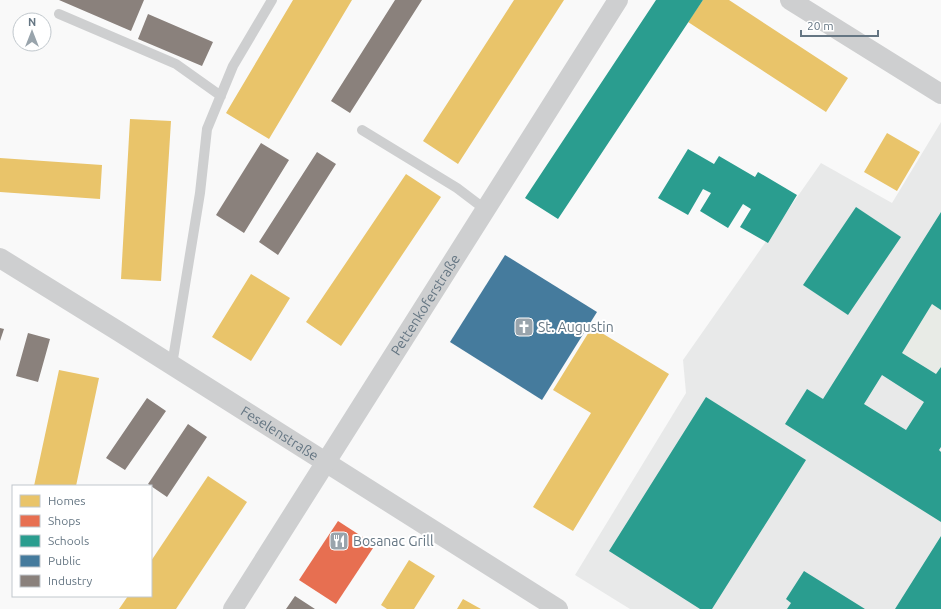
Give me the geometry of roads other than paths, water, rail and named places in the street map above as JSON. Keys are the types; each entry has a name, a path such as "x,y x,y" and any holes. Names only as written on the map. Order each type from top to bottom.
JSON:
{"street":[{"name":"Pettenkoferstraße","path":"233,609 618,0"},
{"path":"790,0 941,94"},
{"name":"Feselenstraße","path":"0,258 327,462 558,609"}],"lane":[{"path":"172,365 200,193 207,129 232,66 272,0"},
{"path":"59,14 176,64 221,96"},
{"path":"362,130 457,188 486,210"}],"place":[{"name":"St. Augustin","path":"524,327"},
{"name":"Bosanac Grill","path":"339,541"}]}
